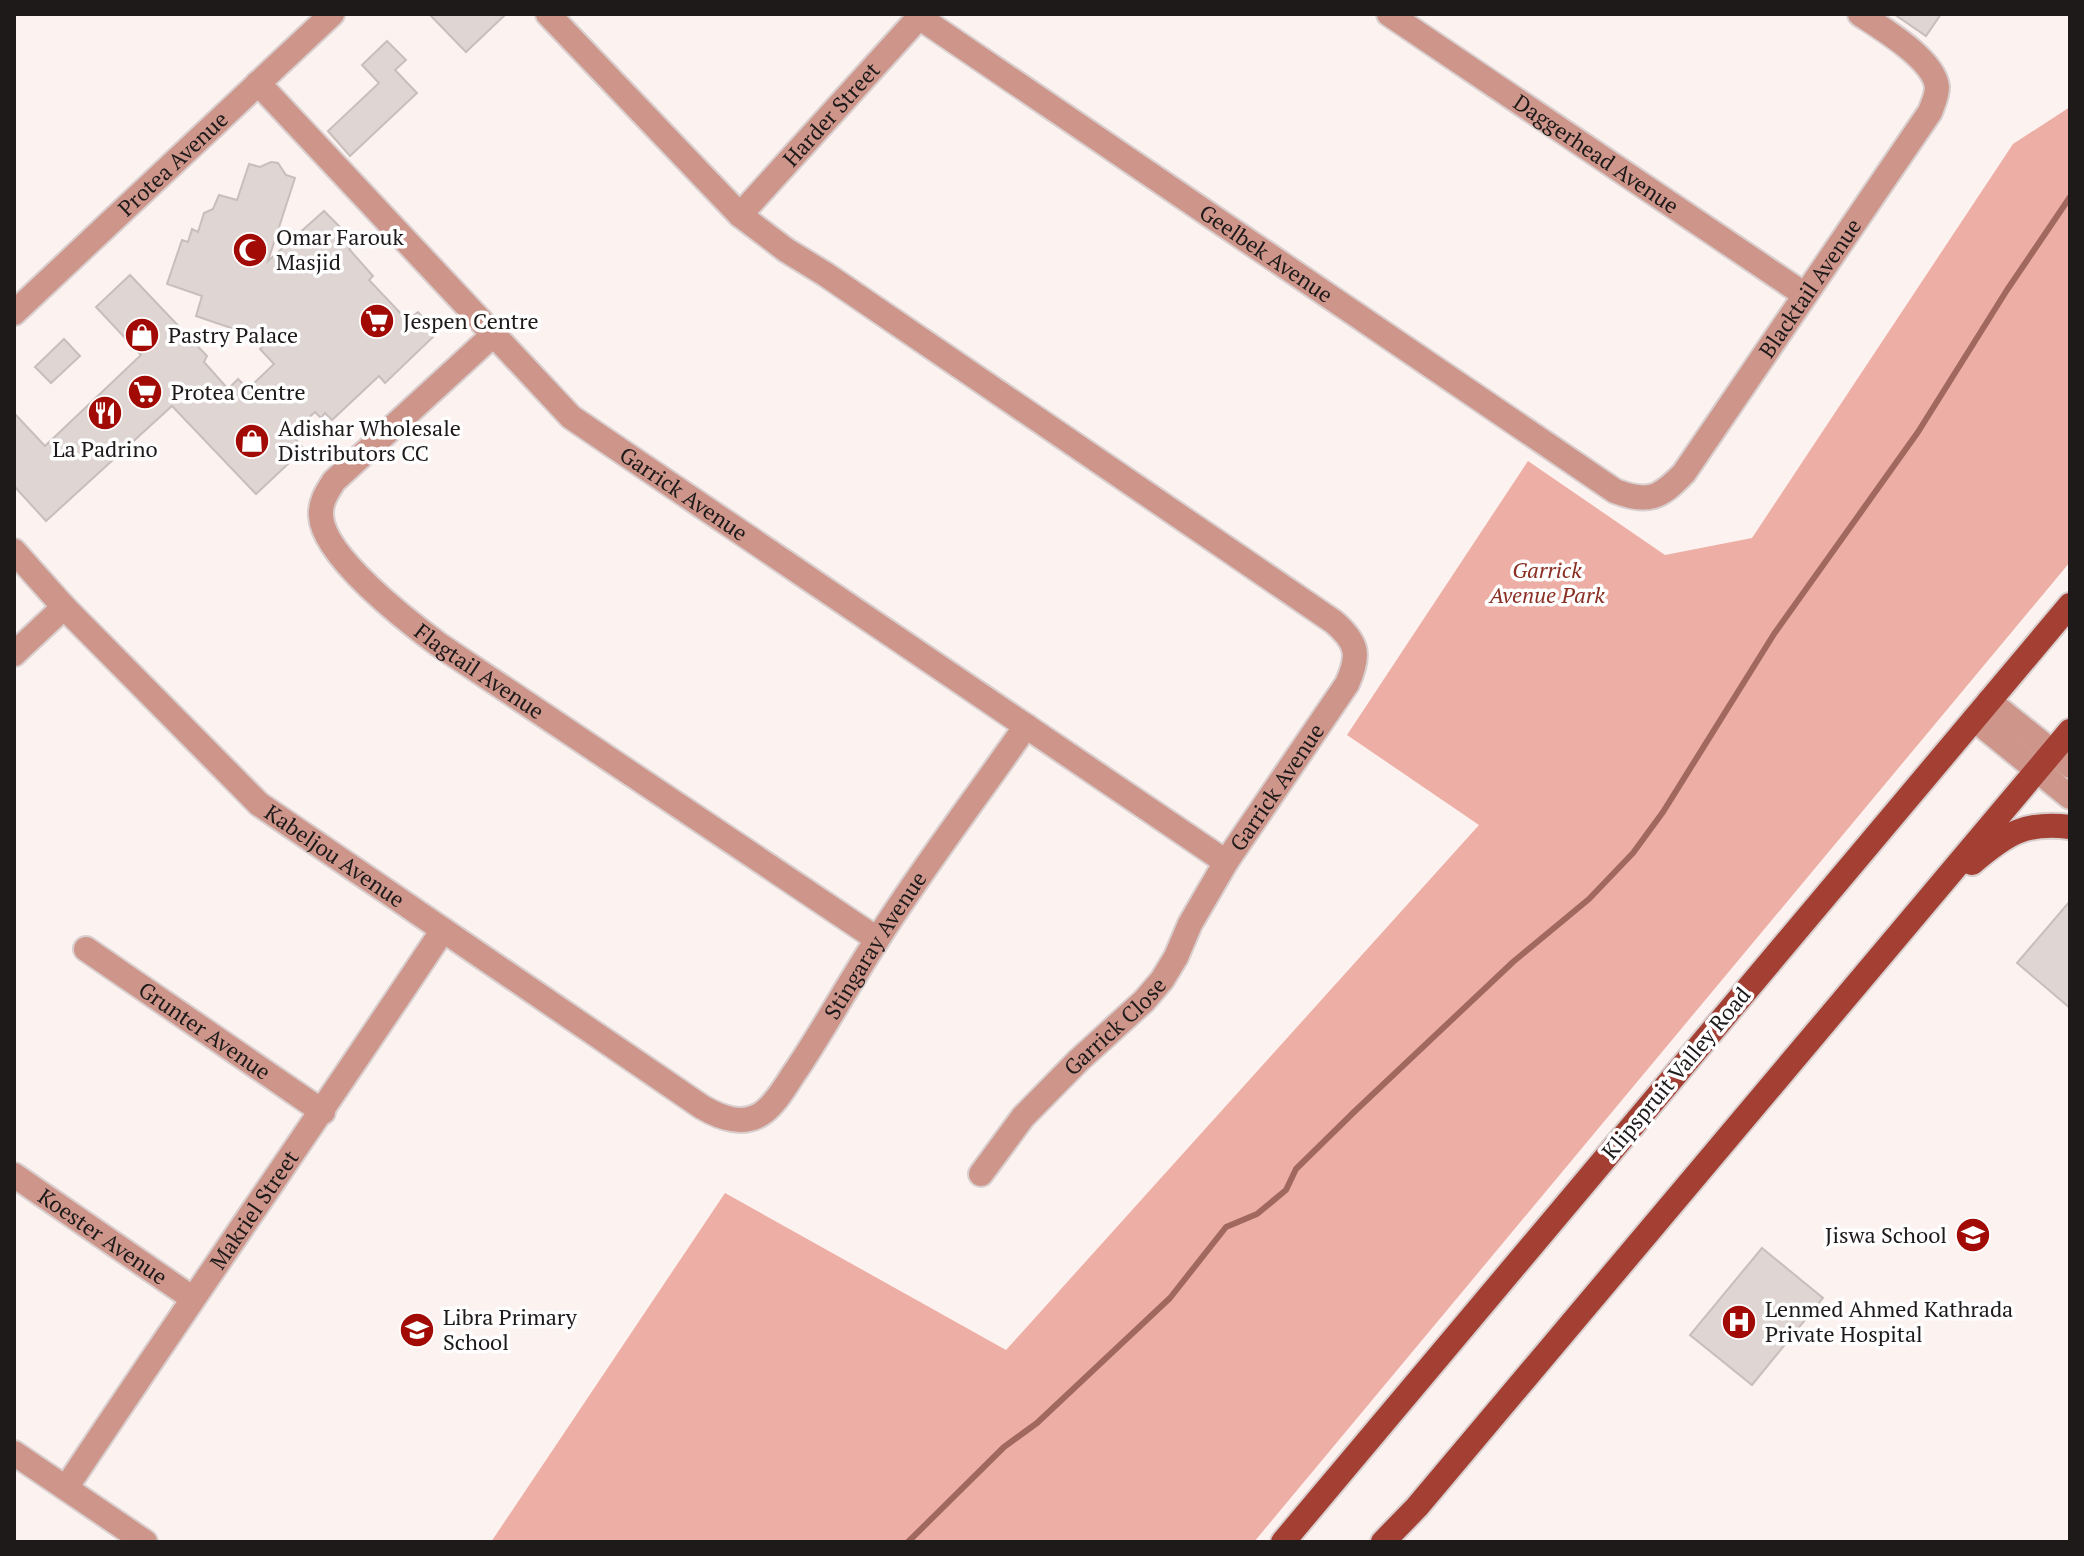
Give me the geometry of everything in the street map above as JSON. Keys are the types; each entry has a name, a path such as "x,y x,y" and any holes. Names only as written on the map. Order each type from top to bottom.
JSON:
{"main road":[{"name":"Klipspruit Valley Road","path":"1283,1542 2070,605"},
{"path":"1383,1542 1417,1507 1928,900 2053,762 2070,731"},
{"path":"1928,900 2011,832 2030,826 2070,827"}],"street":[{"name":"Protea Avenue","path":"14,313 332,14"},
{"name":"Garrick Avenue","path":"258,83 559,406 584,427 1226,862 1347,684 1355,658 1355,648 1349,636 1334,622 838,282 786,250 740,215 548,14"},
{"name":"Daggerhead Avenue","path":"1389,14 1805,295"},
{"name":"Blacktail Avenue","path":"1615,491 1630,497 1648,498 1670,488 1684,473 1915,136 1935,100 1937,89 1928,68 1897,38 1860,14"},
{"name":"Harder Street","path":"740,215 920,16"},
{"name":"Geelbek Avenue","path":"920,16 1615,491"},
{"name":"Flagtail Avenue","path":"493,335 334,481 321,505 322,525 327,538 388,604 438,644 877,939"},
{"name":"Kabeljou Avenue","path":"14,551 64,607 259,804 702,1107"},
{"path":"14,654 64,607"},
{"path":"1981,710 2053,762 2070,797"},
{"name":"Stingaray Avenue","path":"702,1107 731,1120 744,1120 766,1111 832,1017 877,939 1026,726"},
{"name":"Garrick Close","path":"981,1174 1023,1117 1162,980 1226,862"},
{"name":"Makriel Street","path":"66,1488 192,1298 323,1112 443,930"},
{"name":"Grunter Avenue","path":"86,949 323,1112"},
{"name":"Koester Avenue","path":"14,1175 192,1298"},
{"path":"14,1453 145,1542"}],"green space":[{"name":"Garrick Avenue Park","path":"2070,107 2070,562 1254,1542 491,1542 725,1193 1006,1350 1479,825 1347,735 1528,461 1665,555 1752,538 2013,144"}],"building":[{"path":"429,14 506,14 466,52"},
{"path":"1894,14 1941,14 1926,36"},
{"path":"387,41 406,60 395,70 417,93 350,156 328,131 379,83 362,65"},
{"path":"271,162 278,163 286,175 295,178 268,261 324,211 356,243 349,249 373,276 369,280 405,318 418,312 430,325 426,329 433,337 385,383 379,376 332,420 325,413 321,418 315,412 291,434 304,449 256,494 172,406 46,521 14,486 14,413 45,446 141,355 96,307 130,275 207,356 204,362 228,389 238,379 248,389 274,364 260,349 269,341 196,316 202,296 167,284 182,240 188,242 192,229 198,232 204,213 213,209 219,195 237,200 249,164 260,167"},
{"path":"64,339 80,356 51,383 35,367"},
{"path":"2070,901 2070,1008 2017,963"},
{"path":"1762,1248 1823,1298 1752,1385 1690,1335"}],"waterway":[{"path":"908,1542 1004,1447 1037,1423 1170,1298 1226,1227 1257,1214 1286,1190 1296,1169 1354,1112 1513,962 1589,899 1633,853 1663,812 1774,634 1918,432 2070,197"}],"place":[{"name":"Omar Farouk Masjid","path":"250,250"},
{"name":"Jespen Centre","path":"377,321"},
{"name":"Pastry Palace","path":"142,335"},
{"name":"Protea Centre","path":"145,392"},
{"name":"La Padrino","path":"105,413"},
{"name":"Adishar Wholesale Distributors CC","path":"252,441"},
{"name":"Jiswa School","path":"1973,1235"},
{"name":"Lenmed Ahmed Kathrada Private Hospital","path":"1739,1322"},
{"name":"Libra Primary School","path":"417,1330"}]}
